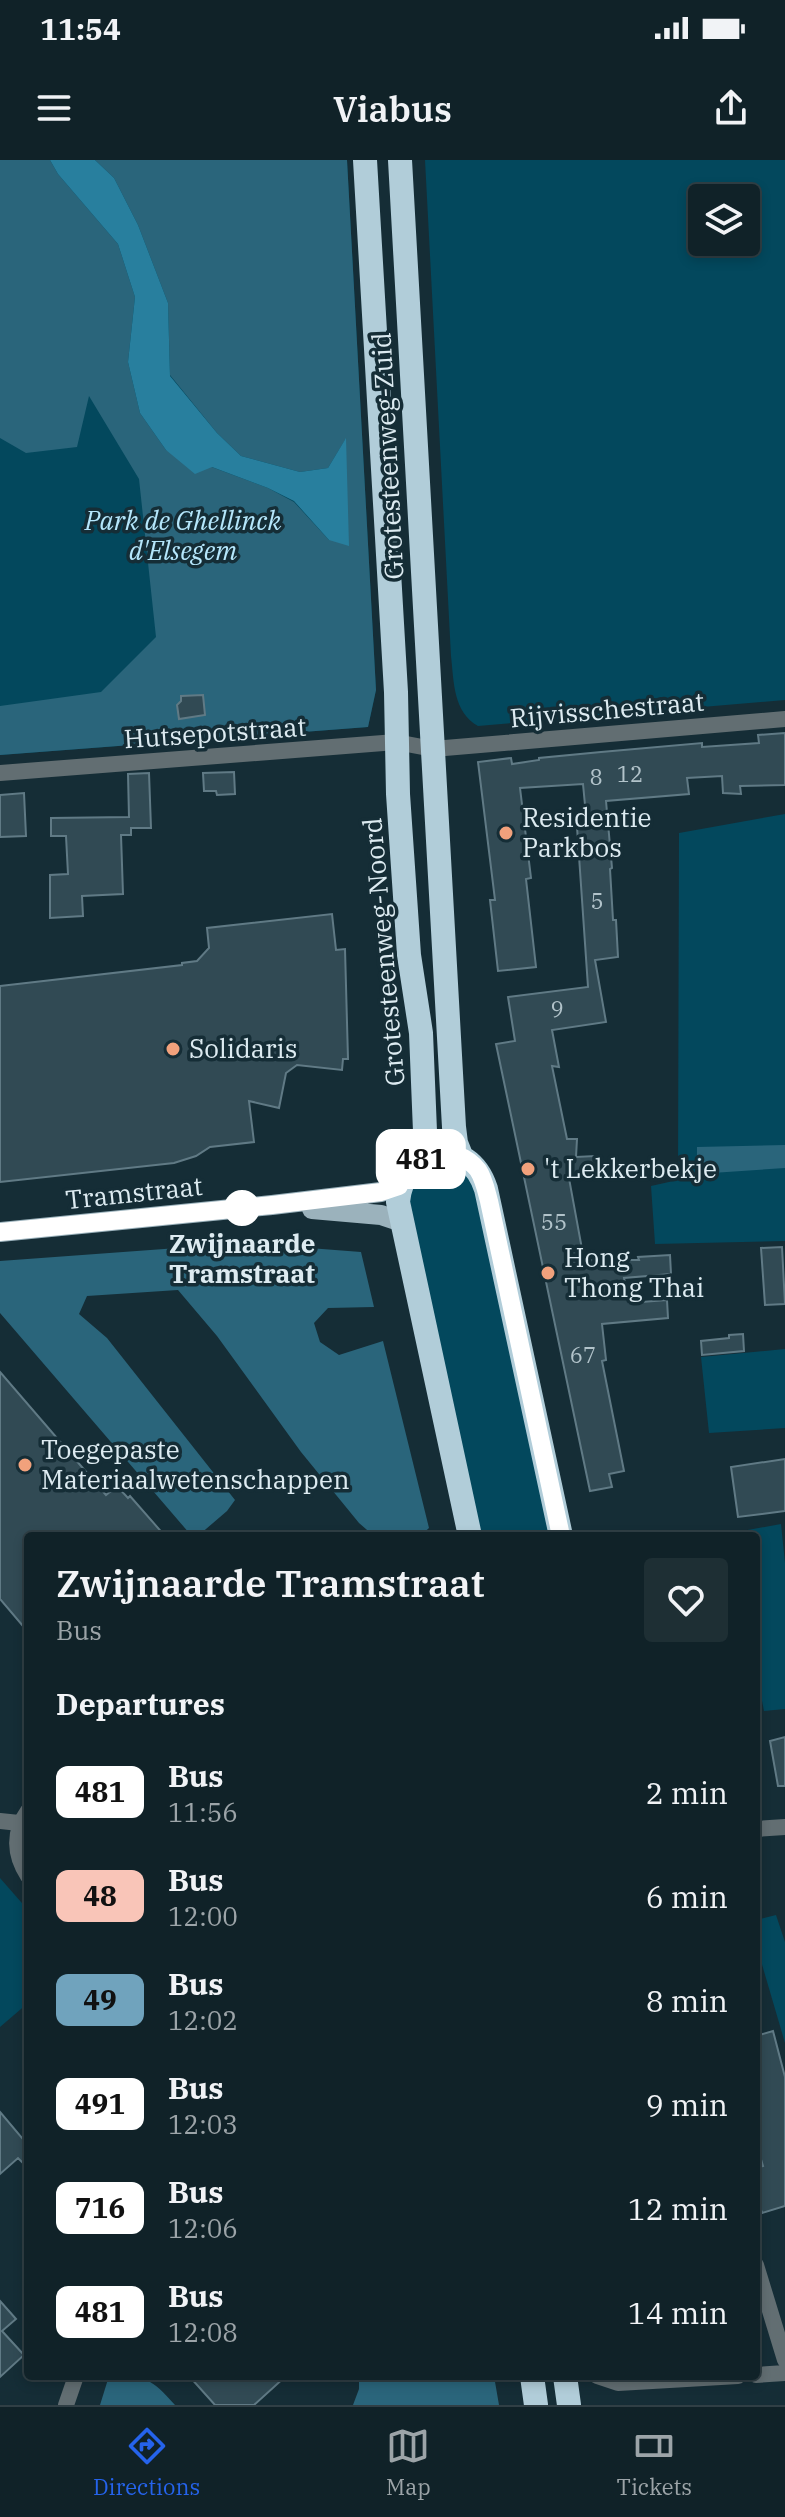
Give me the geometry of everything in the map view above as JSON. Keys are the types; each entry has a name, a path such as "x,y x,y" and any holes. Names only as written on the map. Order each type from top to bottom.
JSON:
{"highway":[{"name":"Grotesteenweg-Zuid","path":"365,160 396,742"},
{"name":"Grotesteenweg-Zuid","path":"400,160 433,749"},
{"name":"Grotesteenweg-Noord","path":"396,742 409,955 421,1033 426,1156"},
{"path":"433,749 454,1127 462,1158"},
{"path":"469,1532 398,1202 399,1186 408,1169 426,1156 438,1153 462,1158 472,1164 483,1178 560,1532"},
{"path":"533,2380 536,2405"},
{"path":"566,2380 569,2405"}],"main road":[{"name":"Tramstraat","path":"0,1232 272,1205 381,1192 399,1186"},
{"name":"Tramstraat","path":"272,1205 381,1215 402,1222"}],"street":[{"name":"Rijvisschestraat","path":"433,749 785,719"},
{"name":"Hutsepotstraat","path":"0,773 396,742 433,749"},
{"path":"0,1821 24,1817 16,1849 24,1870"},
{"path":"760,1829 785,1827"},
{"path":"760,2278 785,2360"},
{"path":"760,2375 785,2373"},
{"path":"66,2405 75,2380"},
{"path":"609,2380 618,2383 669,2380"}],"green space":[{"name":"Park de Ghellinck d'Elsegem","path":"0,160 347,160 376,690 368,727 0,755"},
{"name":"Park de Ghellinck d'Elsegem","path":"0,160 50,160 58,174 118,244 135,297 128,362 140,413 166,450 268,488 294,502 329,540 345,440 328,468 300,472 241,456 217,433 170,375 168,303 138,225 114,178 95,160 347,160 376,690 368,727 0,755 0,706 101,692 156,637 139,479 89,396 77,447 26,453 0,438"},
{"path":"425,160 785,160 785,700 478,726 459,705 454,686"},
{"path":"785,814 785,1241 655,1244 651,1186 678,1180 679,833"},
{"path":"785,1145 785,1168 697,1174 697,1147"},
{"path":"444,1164 460,1169 473,1182 549,1532 479,1532 409,1198 421,1175"},
{"path":"246,1243 361,1252 374,1307 328,1308 314,1323 320,1342 339,1355 383,1341 429,1528 424,1532 369,1532 359,1523 301,1452 217,1336 178,1290 87,1296 79,1314 107,1338 235,1500 202,1532 188,1532 0,1313 0,1261"},
{"path":"785,1349 785,1428 709,1433 701,1357"},
{"path":"781,1524 785,1563 785,1709 764,1711 760,1690 760,1532 737,1532"},
{"path":"0,1878 24,1905 24,2006 0,2027"},
{"path":"776,1915 785,1942 785,2043 760,1958 760,1919"},
{"path":"108,2380 147,2380 175,2405 100,2405"},
{"path":"359,2380 495,2380 499,2405 353,2405"}],"shaded area":[{"path":"50,160 95,160 114,178 138,225 168,303 170,376 217,433 241,456 300,472 328,468 346,438 349,546 329,540 294,501 212,467 195,474 166,450 140,413 128,362 135,297 118,244 58,174"}],"building":[{"path":"203,695 205,715 179,719 177,705 181,696"},
{"path":"785,733 785,785 740,786 741,794 723,793 722,776 687,778 689,794 606,801 618,957 595,960 606,1022 552,1030 559,1067 552,1066 567,1139 577,1139 576,1157 595,1156 596,1170 568,1173 584,1260 639,1260 638,1257 670,1255 671,1274 624,1278 629,1303 667,1300 668,1318 602,1324 606,1360 602,1361 624,1471 609,1474 612,1487 590,1491 496,1044 515,1041 508,997 588,987 577,827 587,826 583,784 520,788 531,878 526,879 536,967 498,971 490,900 495,900 478,762 511,758 512,764 539,758 702,743 702,747 759,743 758,735"},
{"path":"234,772 235,794 217,795 216,791 204,791 203,773"},
{"path":"149,773 151,828 131,828 131,835 121,835 123,894 82,896 83,916 50,918 50,875 68,874 66,836 51,836 51,818 129,817 128,774"},
{"path":"24,793 26,836 0,837 0,795"},
{"name":"Solidaris","path":"332,914 336,950 345,949 348,1059 343,1059 342,1070 297,1065 286,1073 279,1108 249,1101 254,1142 210,1147 196,1156 174,1163 0,1182 0,986 182,965 197,961 209,948 207,928"},
{"path":"782,1247 785,1304 765,1305 761,1248"},
{"path":"743,1334 744,1351 702,1355 701,1341"},
{"path":"0,1372 106,1495 117,1486 162,1532 24,1532 24,1627 0,1599"},
{"path":"785,1459 785,1511 738,1517 731,1467"},
{"path":"785,1737 785,1786 778,1786 770,1741"},
{"path":"773,2031 785,2077 785,2206 762,2213 760,2206 760,2167 763,2166 760,2156 760,2035"},
{"path":"0,2112 24,2140 24,2164 18,2158 0,2174"},
{"path":"0,2301 16,2319 2,2331 24,2355 0,2377"},
{"path":"193,2380 282,2380 254,2405 215,2405"}],"bus line":[{"name":"481","path":"0,1232 381,1192 399,1186 408,1169 426,1156 438,1153 462,1158 472,1164 483,1178 560,1532"}],"place":[{"name":"Residentie Parkbos","path":"506,833"},
{"name":"Solidaris","path":"173,1049"},
{"name":"'t Lekkerbekje","path":"528,1169"},
{"name":"Zwijnaarde Tramstraat","path":"242,1208"},
{"name":"Hong Thong Thai","path":"548,1273"},
{"name":"Toegepaste Materiaalwetenschappen","path":"25,1465"}]}
